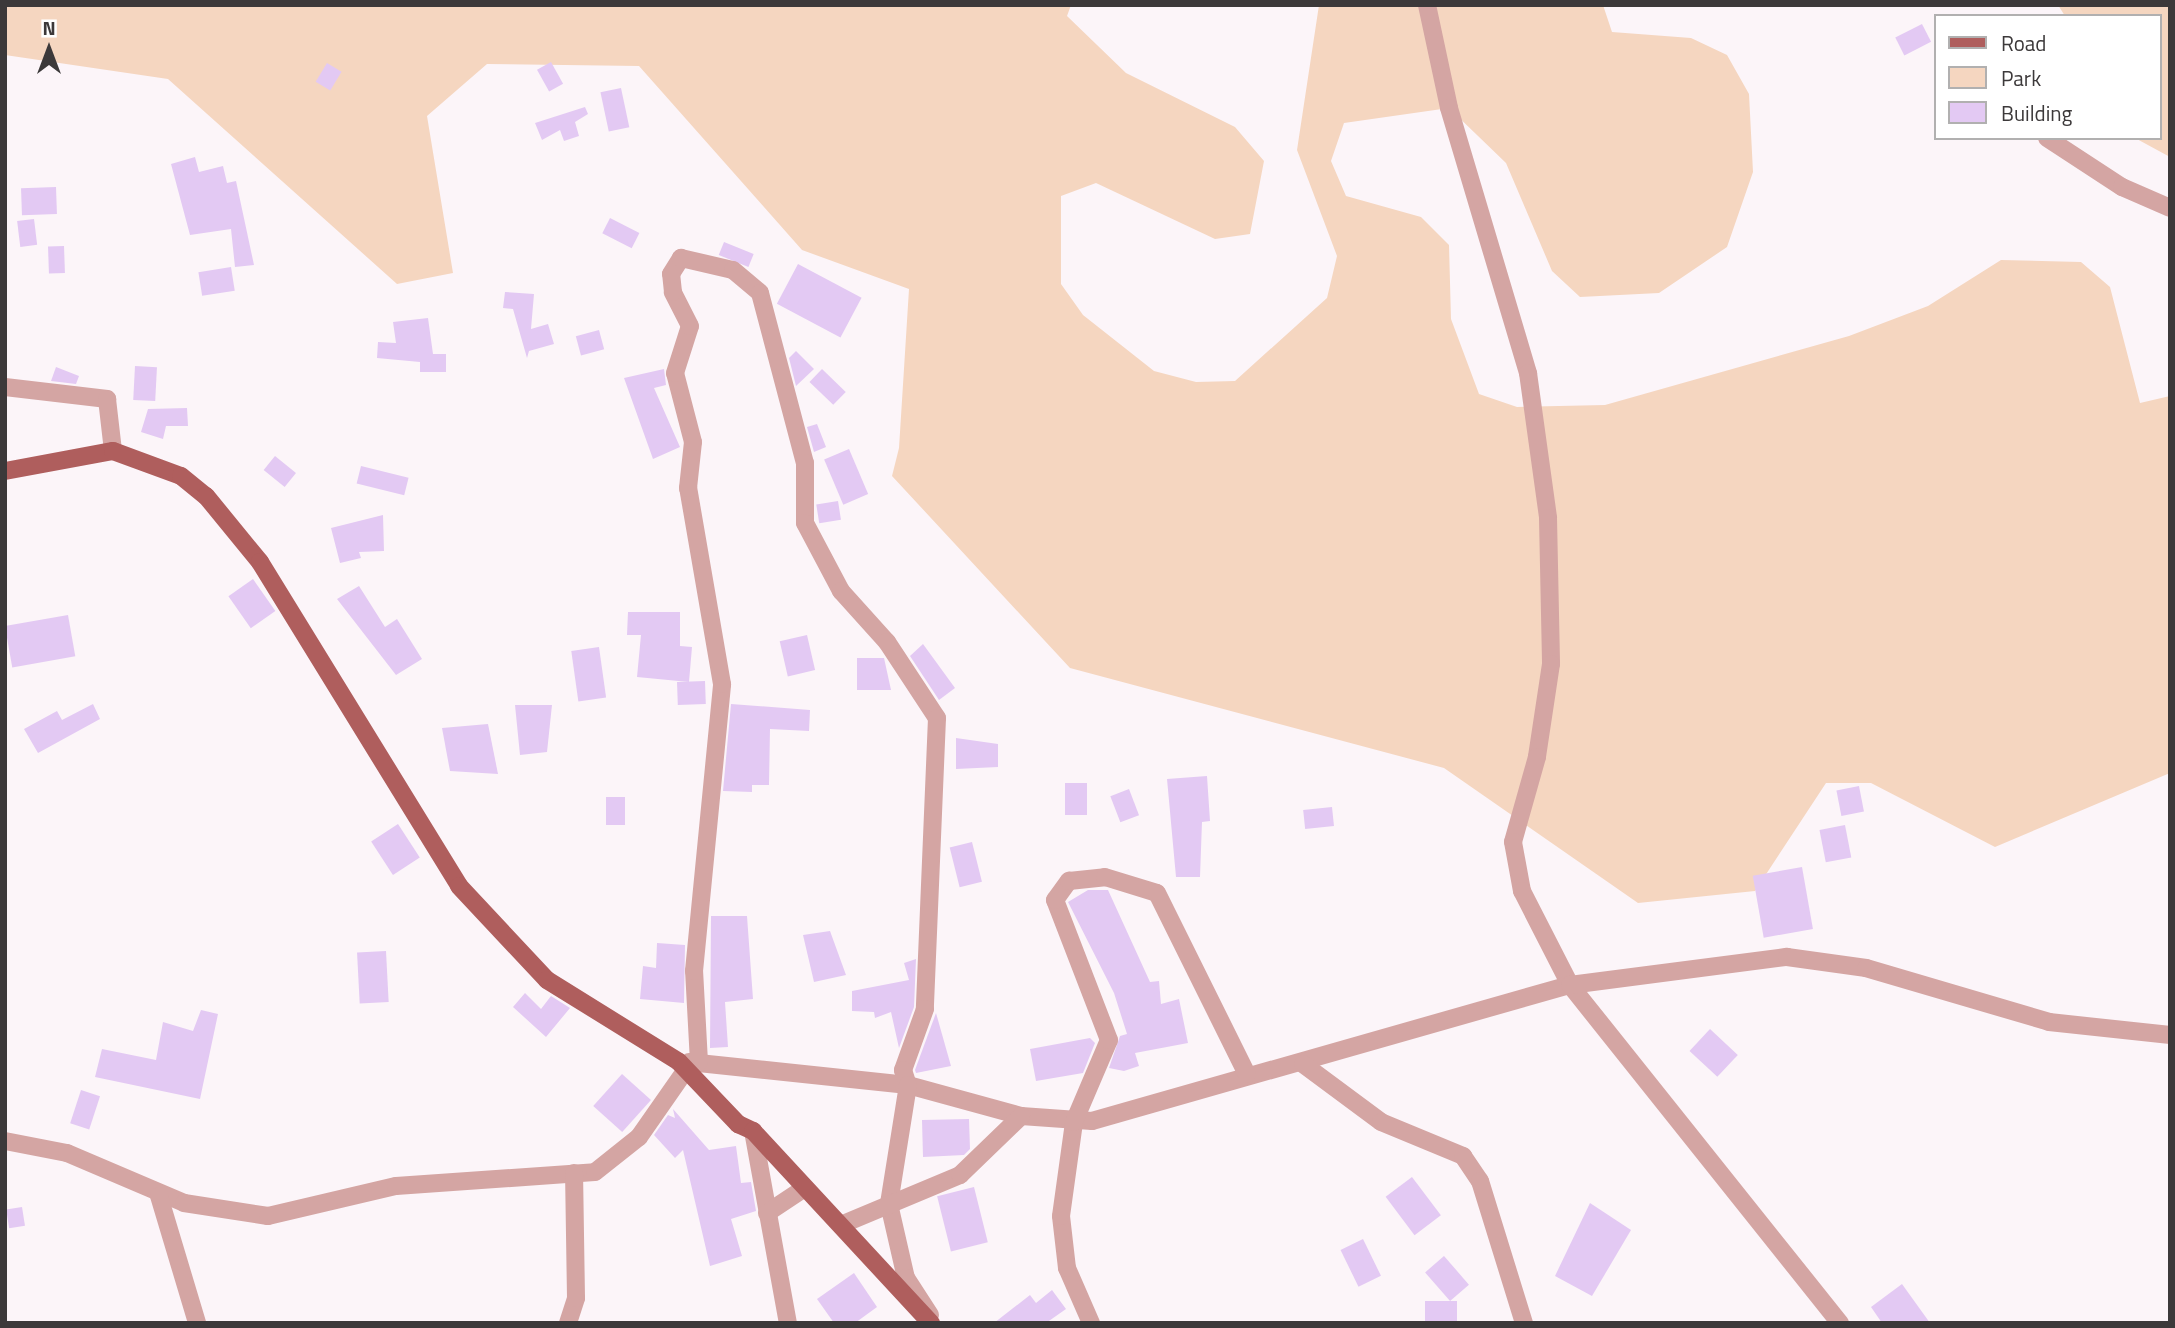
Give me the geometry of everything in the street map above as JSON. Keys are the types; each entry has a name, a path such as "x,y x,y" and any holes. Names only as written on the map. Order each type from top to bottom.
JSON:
{"main road":[{"path":"5,471 113,451 181,476 260,562 434,848 496,927 547,981 687,1065 753,1131 803,1189 843,1224 933,1323"}],"street":[{"path":"1427,5 1449,108 1528,373 1548,518 1551,664 1537,757 1513,842 1522,891 1570,985 1840,1323"},
{"path":"2050,140 2122,187 2170,208"},
{"path":"5,1141 68,1153 159,1196 268,1216 396,1186 595,1172 629,1146 687,1065 722,684 688,488 693,442 675,373 690,326 673,292 671,274 681,258 733,270 760,293 805,463 805,523 841,592 887,642 937,718 925,1009 907,1051 908,1085 889,1205 906,1278 933,1323"},
{"path":"5,387 107,398 113,451"},
{"path":"1091,1323 1063,1249 1074,1122 1109,1040 1055,900 1069,881 1105,877 1157,893 1247,1074"},
{"path":"687,1065 908,1085 1021,1116 1074,1122 1115,1119 1247,1074 1303,1064 1570,985 1787,957 1866,968 2049,1022 2170,1035"},
{"path":"1303,1064 1381,1122 1463,1156 1480,1181 1524,1323"},
{"path":"843,1224 960,1175 1021,1116"},
{"path":"753,1131 788,1323"},
{"path":"568,1323 576,1298 574,1173"},
{"path":"767,1213 803,1189"},
{"path":"159,1196 197,1323"}],"green space":[{"path":"5,5 1071,5 1067,16 1126,73 1235,127 1264,161 1250,234 1215,239 1096,183 1061,196 1061,284 1083,315 1154,371 1196,382 1235,381 1327,298 1337,256 1297,150 1319,5 1603,5 1612,32 1691,38 1727,55 1749,94 1753,172 1727,247 1659,293 1580,297 1552,271 1506,163 1449,108 1344,123 1331,161 1346,196 1421,217 1449,245 1451,319 1479,394 1517,407 1605,405 1849,336 1928,306 2001,260 2081,262 2110,287 2140,403 2170,396 2170,773 1995,847 1871,783 1826,783 1755,891 1638,903 1444,768 1070,668 892,476 899,448 909,289 802,250 639,66 487,64 427,116 453,273 397,284 168,79 5,55"},
{"path":"2058,5 2170,5 2170,157 2139,140 2161,140 2161,14 2064,14"}],"building":[{"path":"1922,24 1931,42 1904,55 1895,38"},
{"path":"551,62 563,84 549,92 537,70"},
{"path":"327,63 342,72 330,91 316,82"},
{"path":"621,88 629,127 609,131 600,92"},
{"path":"585,107 588,114 575,122 579,136 564,141 560,130 542,140 535,123"},
{"path":"195,157 199,172 223,166 227,183 236,181 254,265 235,267 231,229 190,235 171,164"},
{"path":"56,187 57,214 22,215 21,188"},
{"path":"610,218 639,233 632,248 602,233"},
{"path":"34,219 37,245 20,247 17,221"},
{"path":"724,242 754,254 748,267 719,255"},
{"path":"64,246 65,273 49,274 48,247"},
{"path":"798,264 862,298 840,338 777,304"},
{"path":"231,267 235,291 202,296 198,272"},
{"path":"505,292 534,294 531,329 548,324 554,344 529,351 527,358 513,309 503,308"},
{"path":"428,318 433,354 446,354 446,372 420,372 420,362 377,358 378,342 396,343 393,322"},
{"path":"599,330 604,349 581,356 576,336"},
{"path":"796,351 814,369 796,386 789,358"},
{"path":"135,366 157,367 155,401 133,400"},
{"path":"56,367 79,376 76,384 51,381"},
{"path":"664,369 666,385 654,388 680,447 653,459 624,378"},
{"path":"822,369 846,392 833,405 809,382"},
{"path":"187,408 188,426 166,426 163,439 141,432 148,409"},
{"path":"817,424 826,447 814,452 807,427"},
{"path":"849,449 868,494 843,505 824,460"},
{"path":"275,456 296,473 285,487 264,470"},
{"path":"361,466 409,478 404,495 357,483"},
{"path":"838,501 841,520 819,523 816,504"},
{"path":"383,515 384,551 359,552 361,558 340,563 331,528"},
{"path":"253,579 275,611 251,628 228,596"},
{"path":"359,586 385,627 397,619 422,659 396,675 337,599"},
{"path":"628,612 680,612 680,646 692,647 689,682 637,677 641,635 627,635"},
{"path":"68,615 75,656 12,667 5,626"},
{"path":"807,635 815,670 788,676 780,641"},
{"path":"923,644 955,688 939,700 910,656"},
{"path":"599,647 606,698 578,701 571,651"},
{"path":"857,658 884,658 891,690 857,690"},
{"path":"705,681 706,704 678,705 677,682"},
{"path":"93,704 100,719 38,753 24,729 57,711 62,720"},
{"path":"731,704 810,710 809,731 770,729 769,785 752,785 752,792 723,791"},
{"path":"515,705 552,705 547,752 520,755"},
{"path":"488,724 498,774 450,771 442,728"},
{"path":"956,738 998,744 998,767 956,769"},
{"path":"1207,776 1210,821 1202,822 1200,877 1176,877 1167,779"},
{"path":"1065,783 1087,783 1087,815 1065,815"},
{"path":"1859,786 1864,812 1841,816 1836,790"},
{"path":"1129,789 1139,815 1120,822 1110,796"},
{"path":"606,797 625,797 625,825 606,825"},
{"path":"1332,807 1334,826 1305,829 1303,810"},
{"path":"398,824 420,858 393,875 371,841"},
{"path":"1845,825 1851,857 1826,862 1819,830"},
{"path":"972,842 982,882 960,887 950,848"},
{"path":"1802,867 1813,929 1764,938 1753,876"},
{"path":"1088,890 1108,890 1150,982 1159,981 1161,1004 1179,999 1188,1043 1135,1053 1139,1066 1124,1071 1109,1068 1120,1036 1127,1034 1114,993 1068,902"},
{"path":"711,916 747,916 753,999 725,1002 728,1047 710,1048"},
{"path":"830,931 846,975 814,982 803,935"},
{"path":"657,943 685,945 684,1003 640,999 643,966 656,968"},
{"path":"386,951 389,1002 360,1003 357,953"},
{"path":"916,959 914,1007 899,1048 891,1012 875,1018 874,1012 852,1011 852,991 909,980 904,963"},
{"path":"525,993 541,1009 551,996 570,1008 546,1037 513,1007"},
{"path":"201,1010 218,1014 200,1099 95,1077 102,1049 156,1060 163,1022 193,1031"},
{"path":"936,1013 951,1066 916,1073 915,1070"},
{"path":"1710,1029 1738,1055 1717,1077 1690,1051"},
{"path":"1090,1038 1095,1043 1083,1073 1036,1081 1030,1049"},
{"path":"622,1074 651,1100 622,1132 593,1106"},
{"path":"81,1090 100,1096 89,1129 70,1123"},
{"path":"673,1109 709,1150 736,1146 741,1183 751,1182 756,1211 731,1219 742,1256 710,1266 683,1150 675,1158 654,1135 668,1115 675,1118"},
{"path":"969,1119 970,1149 964,1155 923,1157 922,1120"},
{"path":"1412,1177 1441,1215 1415,1235 1386,1197"},
{"path":"974,1187 988,1242 951,1251 937,1196"},
{"path":"1590,1203 1631,1230 1592,1296 1555,1276"},
{"path":"22,1207 25,1226 9,1228 6,1210"},
{"path":"1363,1239 1381,1276 1359,1287 1341,1250"},
{"path":"1444,1256 1469,1285 1450,1301 1425,1272"},
{"path":"854,1273 877,1307 855,1323 834,1323 817,1299"},
{"path":"1902,1284 1930,1323 1882,1323 1871,1307"},
{"path":"1052,1290 1066,1309 1046,1323 994,1323 1030,1295 1036,1303"},
{"path":"1425,1301 1457,1301 1457,1321 1425,1321"}]}
